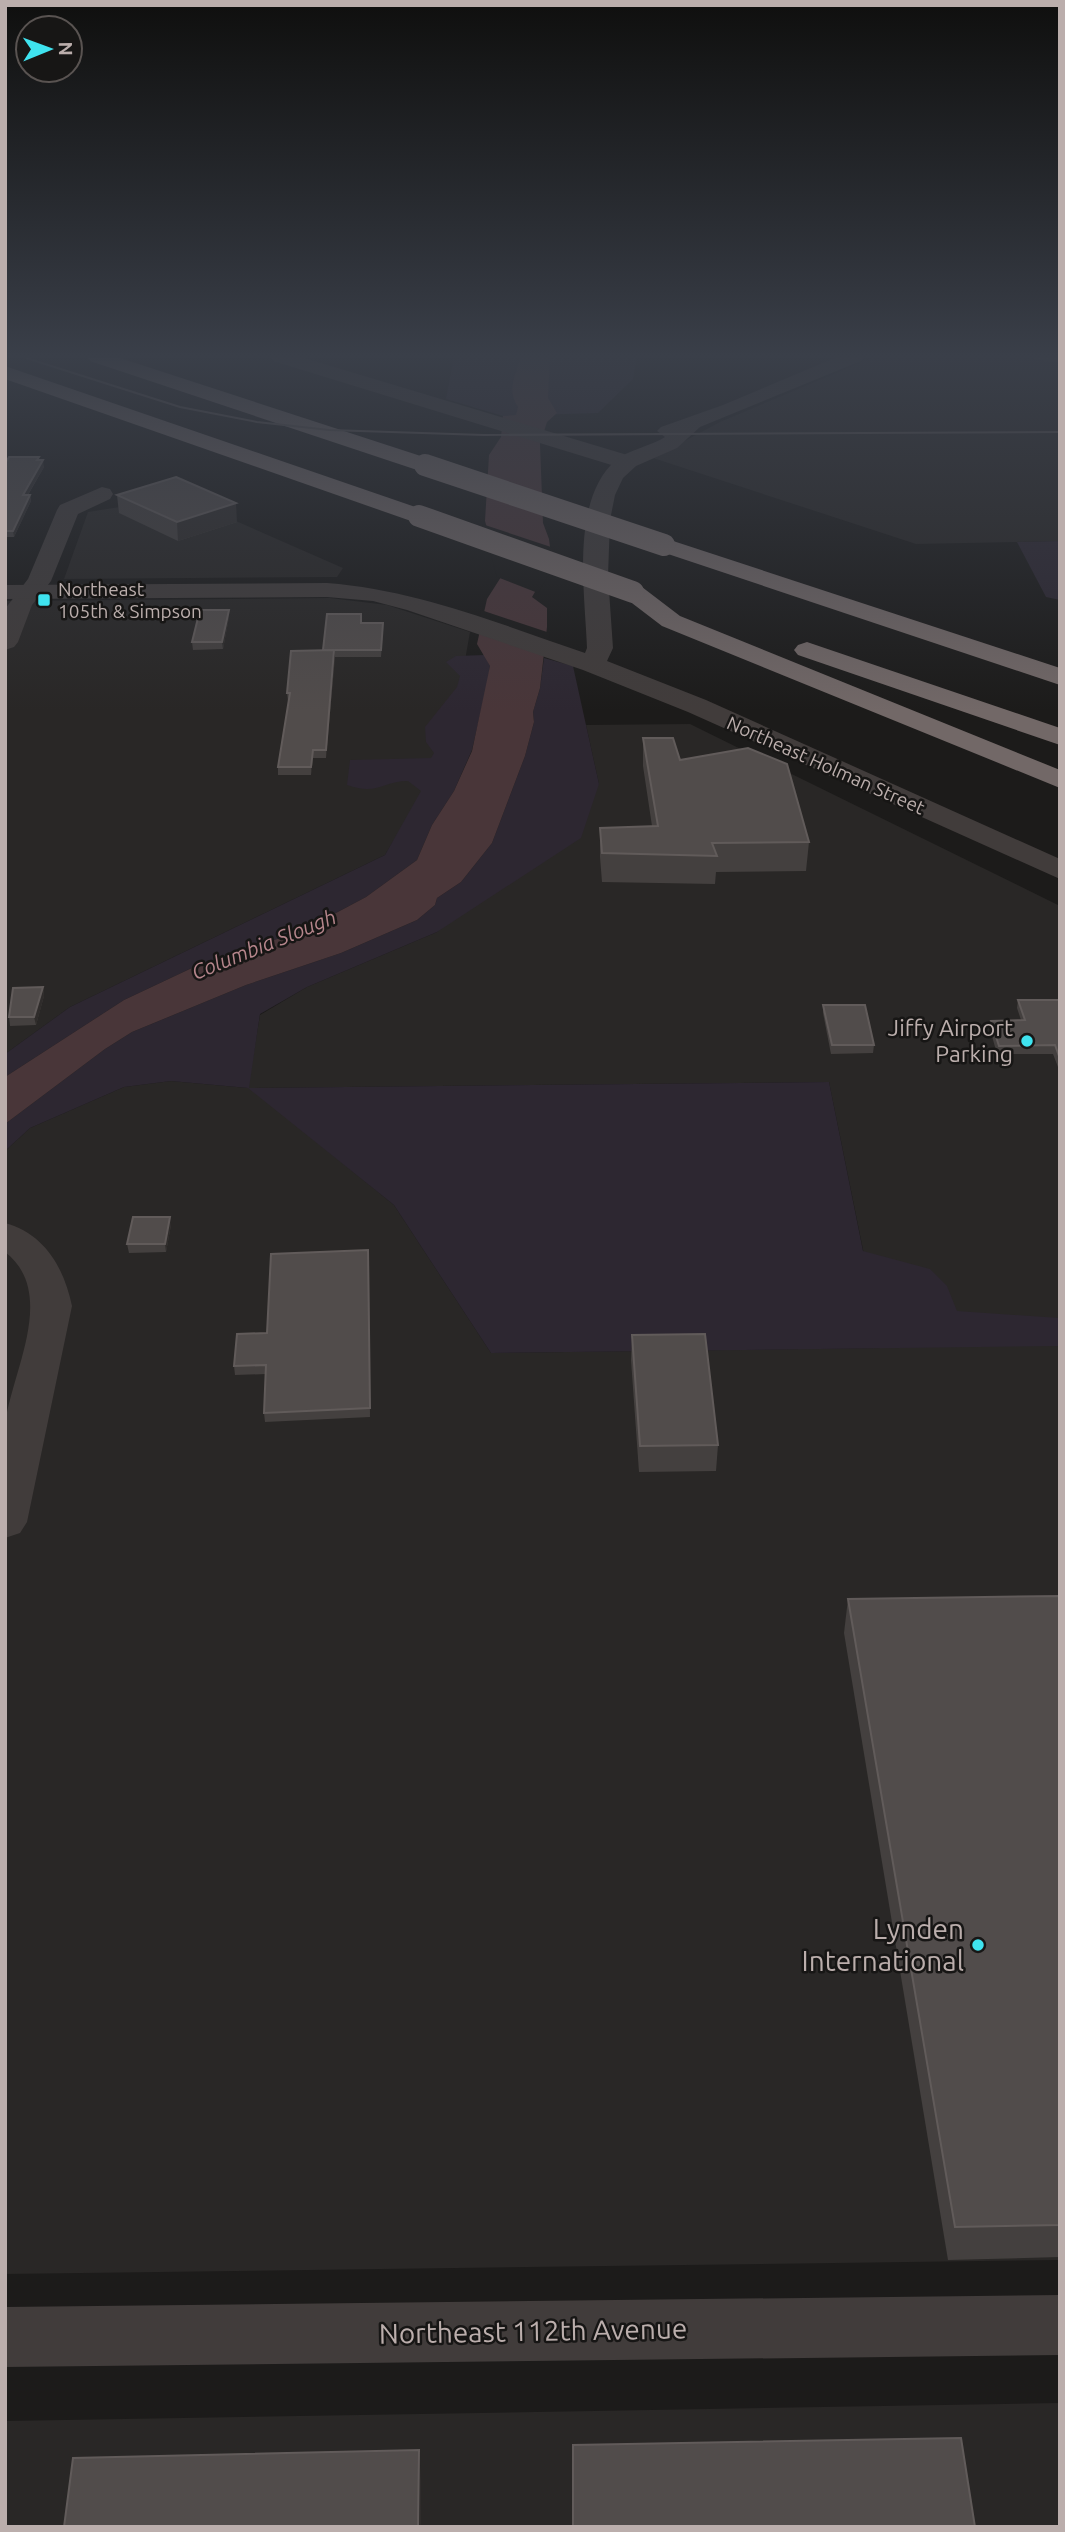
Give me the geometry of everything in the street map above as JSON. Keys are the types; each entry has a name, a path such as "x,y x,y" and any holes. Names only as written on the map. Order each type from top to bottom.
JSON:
{"highway":[{"path":"302,475 633,592 670,612 1060,780"},
{"path":"455,475 1060,677"},
{"path":"794,588 1060,657"},
{"path":"670,612 1060,737"}],"street":[{"path":"592,664 600,648 597,537 600,500 614,475"},
{"path":"5,642 20,603 18,592 39,581 68,510 102,494"},
{"name":"Northeast Holman Street","path":"18,592 299,590 352,592 415,604 592,664 696,706 1060,870"},
{"path":"5,1235 31,1251 47,1276 52,1306 5,1522"},
{"name":"Northeast 112th Avenue","path":"5,2337 1060,2325"}],"shaded area":[{"path":"705,475 1060,475 1060,541 916,544"},
{"path":"126,506 220,514 343,568 337,577 64,579 88,512"},
{"path":"1060,541 1060,600 1046,597 1017,542"},
{"path":"330,598 387,605 470,632 460,689 434,773 385,855 70,1007 5,1054 5,601"},
{"path":"485,655 490,666 472,750 454,791 432,825 417,860 366,897 334,914 289,935 194,967 124,1000 5,1077 5,1054 70,1007 385,855 421,791 408,781 373,789 347,785 350,760 431,758 434,753 426,742 425,727 457,687 460,676 446,662 456,656"},
{"path":"544,658 573,666 599,784 581,838 437,932 307,987 260,1014 249,1088 829,1082 863,1251 930,1269 947,1286 957,1311 1060,1318 1060,1346 491,1353 394,1205 248,1088 171,1081 124,1087 30,1128 5,1151 5,1124 132,1032 246,985 341,953 417,920 435,905 437,898 461,882 492,843 525,756 534,722 533,712"},
{"path":"690,724 1060,906 1060,2260 5,2274 5,1151 30,1128 124,1087 171,1081 248,1088 260,1015 307,987 437,932 599,784 586,725","holes":["829,1082 883,1348 491,1353 394,1205 250,1088"]},
{"path":"1060,2403 1060,2527 5,2527 5,2421"}],"water":[{"name":"Columbia Slough","path":"488,475 541,475 543,523 549,539 552,563 532,597 547,608 547,627 540,688 533,712 534,722 525,756 492,843 461,882 437,898 435,905 417,920 341,953 246,985 132,1032 5,1124 5,1077 124,1000 194,967 289,935 334,914 366,897 417,860 432,825 454,791 472,751 490,666 477,644 487,599 501,577 485,521"}],"pier":[{"path":"482,524 554,548 555,564 538,593 497,577"},
{"path":"481,610 550,633 548,655 477,631"}],"building":[{"path":"5,475 34,475 23,495 30,495 13,531 5,531"},
{"path":"176,477 236,503 177,522 117,495"},
{"path":"200,610 229,610 222,642 192,642"},
{"path":"327,614 361,614 361,623 383,623 381,650 323,650"},
{"path":"334,650 326,750 313,750 311,767 278,767 290,693 287,693 291,651"},
{"path":"643,738 673,738 680,760 748,748 787,764 809,842 712,843 717,856 602,853 600,828 658,826"},
{"path":"43,987 34,1017 9,1017 13,988"},
{"name":"Jiffy Airport Parking","path":"1018,1000 1060,1000 1060,1059 1055,1045 999,1046 991,1021 1025,1020"},
{"path":"823,1005 865,1005 874,1045 832,1045"},
{"path":"133,1217 170,1217 165,1244 127,1244"},
{"path":"368,1250 370,1408 264,1413 266,1365 234,1366 237,1334 267,1333 271,1254"},
{"path":"705,1334 718,1445 640,1446 632,1335"},
{"name":"Lynden International","path":"1060,1596 1060,2225 955,2227 848,1599"},
{"path":"961,2438 975,2527 573,2527 573,2445"},
{"path":"419,2450 418,2527 64,2527 73,2458"}],"place":[{"name":"Northeast 105th & Simpson","path":"44,600"},
{"name":"Jiffy Airport Parking","path":"1027,1041"},
{"name":"Lynden International","path":"978,1945"}]}
